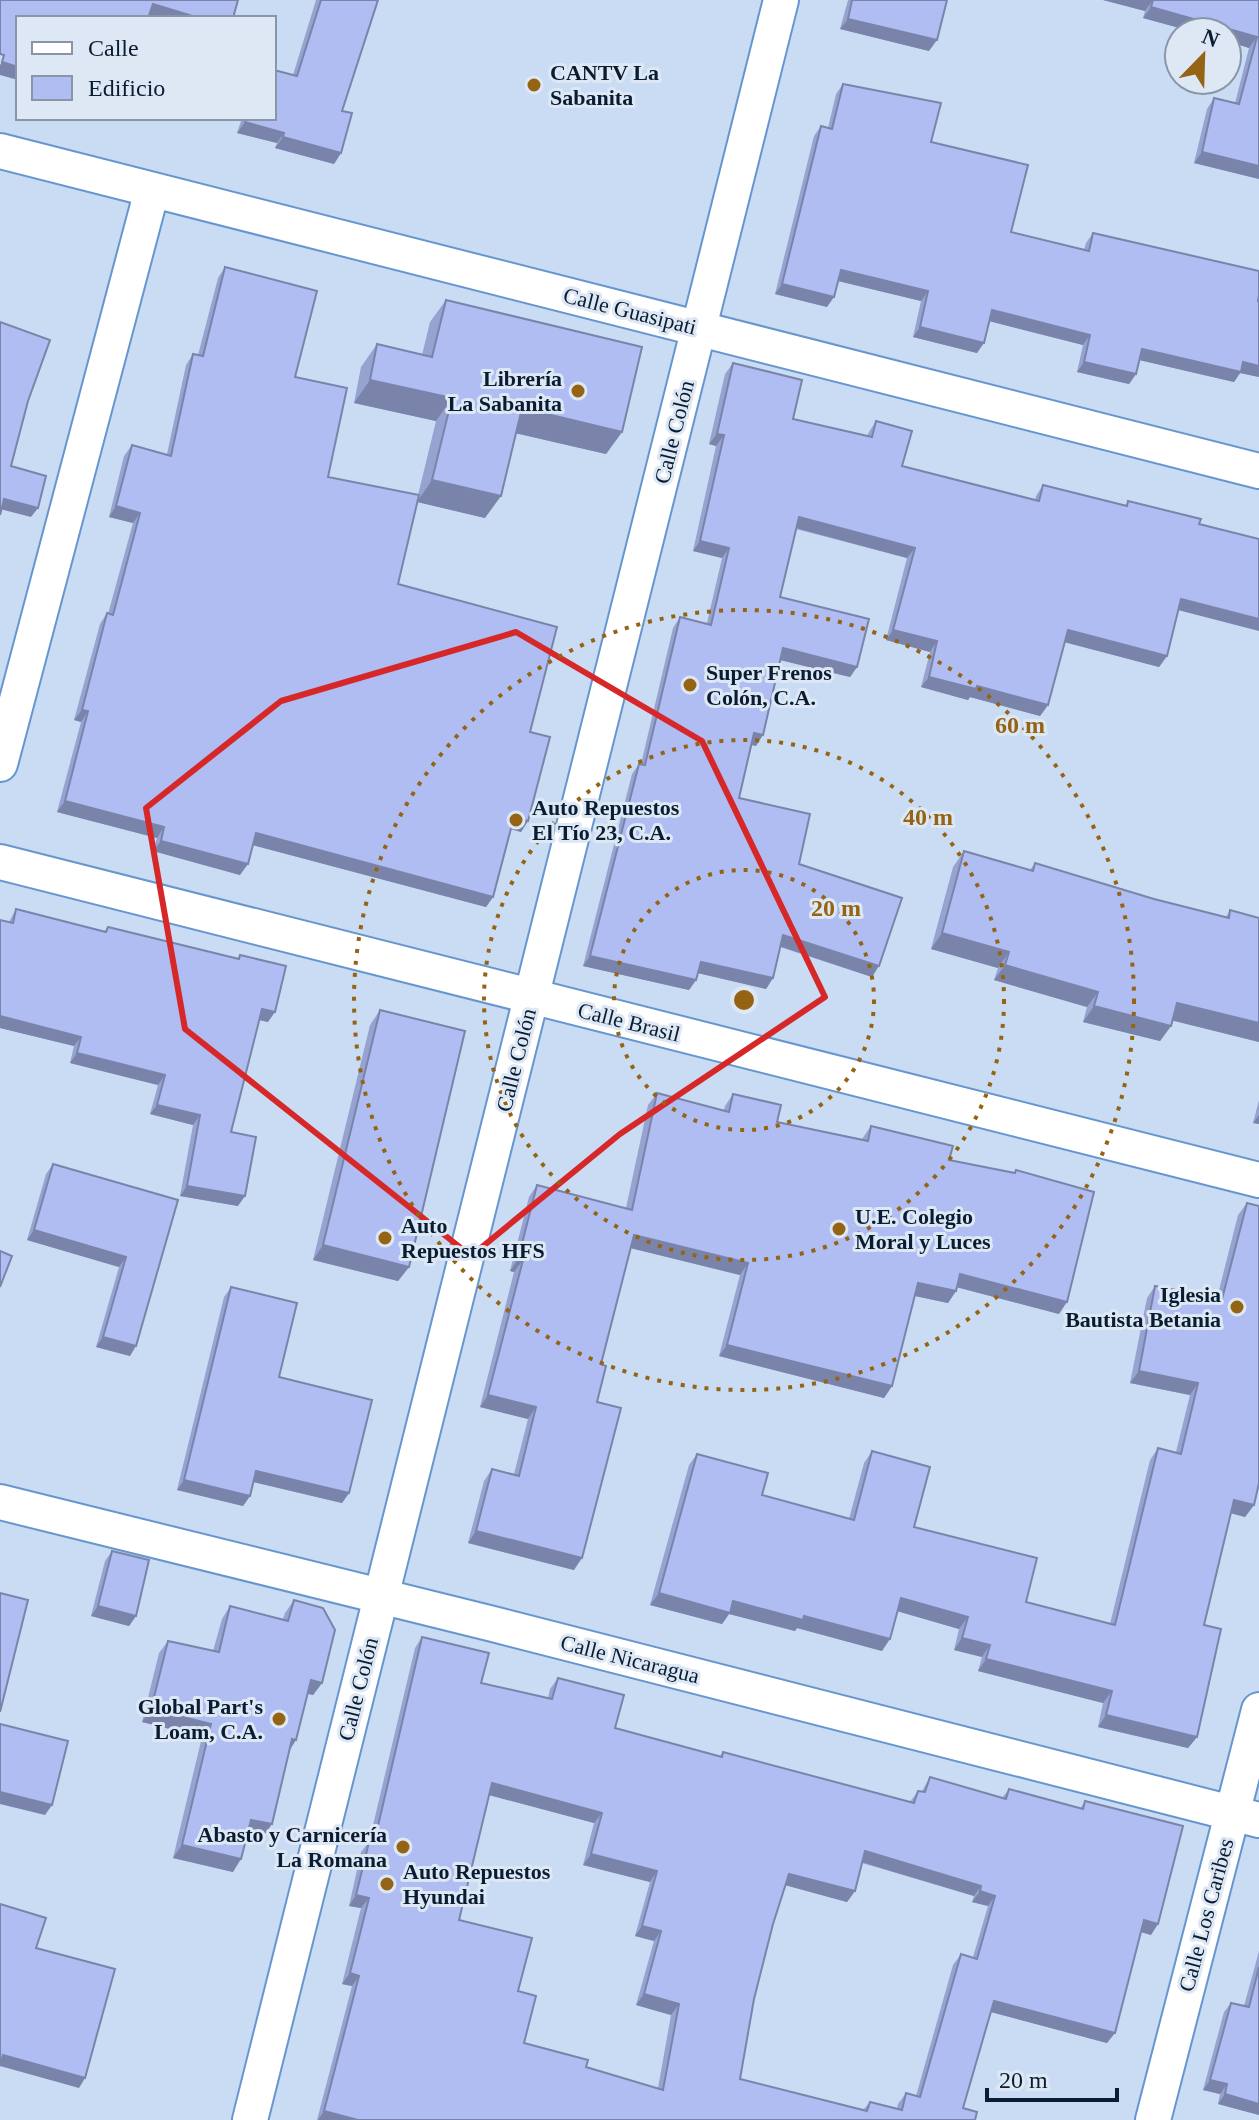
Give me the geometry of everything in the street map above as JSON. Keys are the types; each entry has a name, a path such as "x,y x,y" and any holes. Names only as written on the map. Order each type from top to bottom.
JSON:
{"street":[{"name":"Calle Colón","path":"250,2120 781,0"},
{"name":"Calle Guasipati","path":"0,151 1259,471"},
{"path":"0,764 152,190"},
{"name":"Calle Brasil","path":"0,862 1259,1180"},
{"name":"Calle Nicaragua","path":"0,1502 382,1596 1246,1817"},
{"name":"Calle Los Caribes","path":"1153,2120 1246,1817 1259,1710"}],"highlighted area":[{"path":"516,632 702,741 825,997 620,1134 471,1256 185,1029 146,808 281,701"}],"building":[{"path":"0,0 238,0 234,16 192,16 153,4 149,16 16,16 16,66 2,62 4,55 0,54"},
{"path":"321,0 378,0 342,111 352,113 341,153 283,137 284,133 245,122 276,120 276,71 297,76"},
{"path":"852,0 947,0 937,40 848,19"},
{"path":"1153,0 1259,0 1259,166 1202,152 1214,98 1239,104 1243,96 1257,37 1243,33 1243,16 1183,16 1151,7"},
{"path":"843,84 941,103 931,142 1028,165 1011,232 1089,251 1093,233 1259,271 1259,366 1243,362 1241,372 1142,349 1136,374 1084,362 1090,335 992,310 984,343 920,327 928,291 841,270 834,297 782,284 821,126 832,129"},
{"path":"225,267 317,291 295,377 347,388 328,477 419,495 398,584 557,627 530,732 550,737 528,821 514,817 493,897 256,833 248,864 161,841 164,827 65,801 88,711 82,710 107,613 113,615 140,513 116,506 132,445 171,456 193,354 203,356"},
{"path":"446,300 642,347 622,432 522,408 501,496 432,480 452,398 370,380 377,344 432,357"},
{"path":"0,322 50,340 28,401 11,466 46,476 38,508 4,499 0,515"},
{"path":"733,363 802,380 793,419 872,437 876,421 912,431 902,466 1039,501 1043,485 1127,506 1128,501 1201,519 1199,524 1259,539 1259,619 1181,599 1167,656 1068,630 1048,705 929,677 937,641 893,630 915,548 799,517 780,597 869,619 857,667 783,648 763,735 754,733 739,798 810,814 799,864 902,898 879,966 783,935 773,978 701,962 696,980 590,956 639,764 645,765 680,617 711,625 729,548 700,541 724,435 717,434"},
{"path":"964,851 1033,871 1035,863 1229,918 1230,910 1259,918 1259,1023 1177,1003 1171,1026 1094,1006 1098,992 1005,965 1009,952 942,933"},
{"path":"16,909 106,932 108,927 239,959 240,955 286,966 275,1012 262,1009 231,1132 256,1137 245,1196 187,1186 200,1115 157,1105 165,1075 77,1053 81,1037 0,1016 0,920 13,923"},
{"path":"380,1010 465,1031 409,1267 323,1245"},
{"path":"657,1093 729,1112 733,1094 781,1105 777,1122 868,1141 871,1126 953,1146 949,1160 1015,1173 1016,1170 1094,1192 1067,1302 960,1274 956,1291 918,1283 892,1386 727,1345 748,1263 634,1235 601,1364 606,1366 597,1402 621,1408 582,1558 476,1531 492,1469 519,1476 536,1407 488,1395 523,1260 518,1259 537,1185 632,1210"},
{"path":"53,1164 178,1200 136,1346 103,1337 126,1257 34,1230"},
{"path":"1247,1203 1259,1206 1259,1483 1254,1505 1234,1500 1204,1625 1221,1629 1197,1737 1106,1715 1112,1691 986,1659 990,1645 962,1638 968,1617 901,1598 890,1639 733,1601 730,1613 659,1593 697,1454 768,1473 762,1495 854,1520 872,1451 930,1467 914,1527 1037,1558 1026,1602 1115,1625 1158,1448 1181,1454 1198,1383 1139,1371 1155,1286 1222,1299"},
{"path":"0,1251 12,1256 0,1287"},
{"path":"231,1287 297,1303 279,1377 372,1400 349,1493 256,1471 250,1496 184,1480"},
{"path":"112,1551 149,1560 136,1616 98,1606"},
{"path":"0,1593 28,1600 0,1712"},
{"path":"294,1600 323,1608 335,1630 322,1683 311,1680 296,1740 292,1739 272,1824 251,1820 241,1859 182,1845 211,1724 151,1709 168,1641 219,1652 230,1606 288,1621"},
{"path":"422,1637 489,1653 481,1683 552,1699 558,1678 624,1695 615,1728 722,1757 723,1752 914,1803 918,1791 925,1792 930,1777 1006,1799 1009,1789 1083,1809 1085,1801 1183,1826 1158,1924 1144,1920 1115,2033 994,2001 963,2108 977,2112 975,2120 358,2120 324,2111 359,1976 350,1973 369,1898 356,1895 369,1842 374,1843","holes":["492,1783 602,1813 591,1854 657,1871 642,1926 661,1931 644,1994 679,2004 663,2090 586,2067 588,2060 524,2043 536,1996 518,1991 532,1938 459,1920","865,1851 981,1886 980,1891 995,1896 977,1959 961,1954 920,2097 906,2093 902,2110 870,2102 867,2111 740,2079 754,1999 789,1874 855,1891"]},
{"path":"0,1724 68,1741 52,1805 0,1792"},
{"path":"0,1904 46,1918 36,1948 115,1969 85,2078 3,2055 0,2066"},
{"path":"1259,1967 1259,2104 1225,2094 1227,2084 1210,2080 1231,2003 1249,2007"}],"place":[{"name":"CANTV La Sabanita","path":"534,85"},
{"name":"Librería La Sabanita","path":"578,391"},
{"name":"Super Frenos Colón, C.A.","path":"690,685"},
{"name":"Auto Repuestos El Tío 23, C.A.","path":"516,820"},
{"name":"U.E. Colegio Moral y Luces","path":"839,1229"},
{"name":"Auto Repuestos HFS","path":"385,1238"},
{"name":"Iglesia Bautista Betania","path":"1237,1307"},
{"name":"Global Part's Loam, C.A.","path":"279,1719"},
{"name":"Abasto y Carnicería La Romana","path":"403,1847"},
{"name":"Auto Repuestos Hyundai","path":"387,1884"}]}
